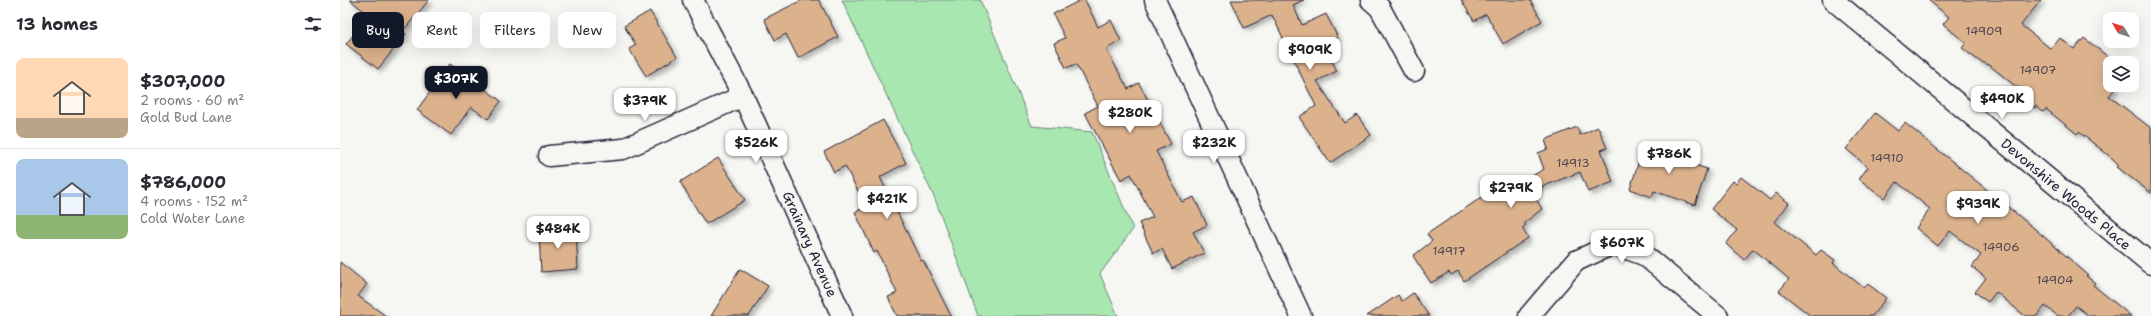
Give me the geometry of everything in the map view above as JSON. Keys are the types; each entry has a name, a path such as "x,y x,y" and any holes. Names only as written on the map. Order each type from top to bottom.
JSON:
{"street":[{"name":"Grainary Avenue","path":"693,0 743,96 842,316"},
{"path":"1155,0 1301,316"},
{"path":"1371,0 1380,8 1414,71"},
{"name":"Devonshire Woods Place","path":"1833,0 2151,264"},
{"path":"549,156 622,149 743,96"},
{"path":"1529,316 1576,260 1613,244 1644,255 1718,316"}],"green space":[{"path":"842,0 980,0 1032,126 1092,132 1133,229 1100,274 1118,316 978,316 935,199"}],"building":[{"path":"350,0 429,0 419,12 412,12 412,20 404,30 404,12 365,12"},
{"path":"802,0 819,0 838,37 798,58 786,34 775,40 764,19"},
{"path":"1081,0 1085,0 1098,27 1111,20 1121,41 1106,49 1128,89 1139,83 1171,144 1156,151 1182,202 1194,197 1207,225 1193,232 1204,253 1172,269 1162,249 1153,253 1139,223 1153,217 1131,174 1121,180 1085,113 1098,106 1076,64 1066,68 1054,43 1065,38 1053,14"},
{"path":"1231,0 1304,0 1293,5 1302,25 1326,14 1338,38 1324,45 1337,71 1317,81 1345,123 1357,115 1371,135 1330,163 1299,117 1316,106 1272,15 1244,28"},
{"path":"1461,0 1530,0 1542,21 1503,44 1486,14 1474,21"},
{"path":"1928,0 2041,0 2021,25 2051,49 2060,38 2074,49 2084,38 2107,56 2103,56 2103,92 2112,92 2109,96 2151,128 2151,193 2117,167 2119,165 2112,158 2079,132 2077,134 2046,109 2043,112 2036,106 2035,108 2016,93 2019,89 1989,65 1979,61 1962,48 1966,43 1943,24 1949,17"},
{"path":"650,11 677,57 646,76 629,49 636,45 624,26"},
{"path":"352,36 352,48 395,48 378,69 346,44"},
{"path":"450,64 501,101 488,119 471,107 451,135 417,110"},
{"path":"1875,113 1898,131 1905,123 2035,229 2088,275 2086,276 2095,283 2093,285 2131,316 2089,316 2076,306 2068,316 2058,316 2045,306 2037,316 2025,316 1996,292 1988,302 1975,292 1986,278 1972,267 1981,255 1950,231 1938,246 1916,228 1930,209 1897,182 1884,198 1859,179 1868,167 1846,149"},
{"path":"883,120 906,163 880,177 921,261 923,260 951,316 897,316 888,297 897,293 877,251 874,253 855,212 866,207 845,166 834,172 824,152"},
{"path":"1577,127 1580,135 1598,127 1607,148 1601,150 1613,182 1588,192 1580,172 1531,191 1542,209 1524,223 1526,225 1522,228 1528,238 1464,281 1458,271 1451,275 1449,272 1431,283 1413,256 1432,241 1427,234 1488,193 1492,199 1544,169 1538,153 1548,149 1545,140"},
{"path":"1662,146 1694,158 1692,164 1707,169 1695,205 1654,191 1652,197 1630,189 1643,148 1659,154"},
{"path":"718,158 745,200 706,224 680,182"},
{"path":"1741,177 1770,200 1776,193 1789,203 1775,222 1816,255 1821,250 1835,260 1833,263 1864,288 1868,284 1886,298 1872,316 1811,316 1779,291 1789,279 1753,249 1744,260 1726,244 1737,230 1711,209 1733,181 1736,183"},
{"path":"576,229 578,269 541,272 539,232"},
{"path":"340,262 367,284 358,296 386,316 340,316"},
{"path":"740,269 768,286 749,316 711,316"},
{"path":"1413,293 1429,316 1367,316 1398,295 1402,301"}]}
